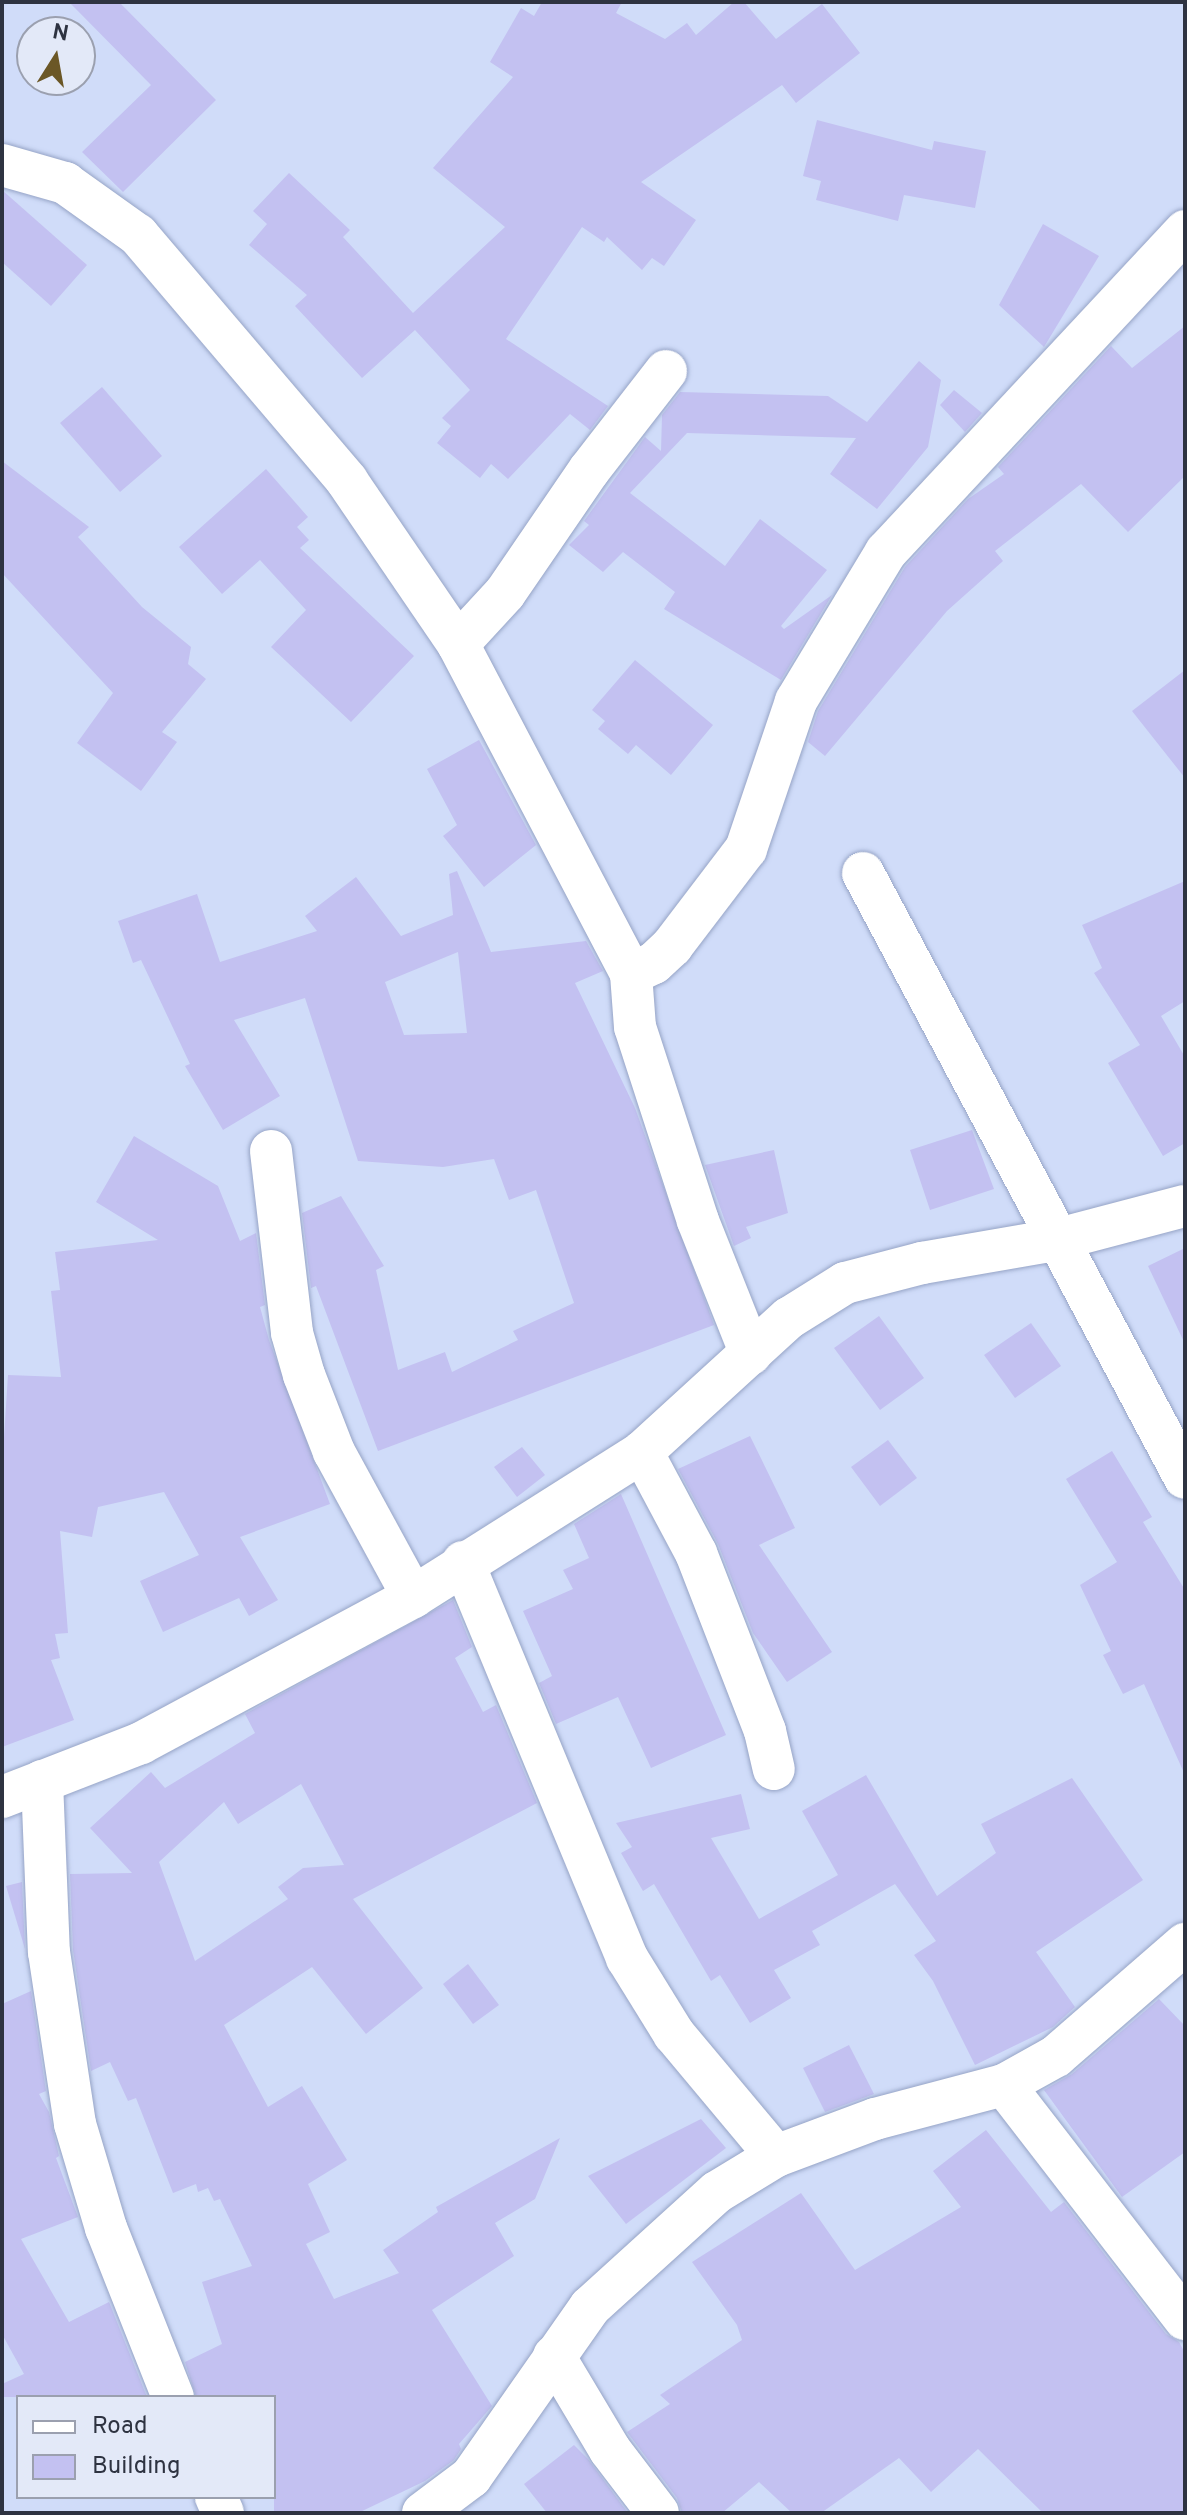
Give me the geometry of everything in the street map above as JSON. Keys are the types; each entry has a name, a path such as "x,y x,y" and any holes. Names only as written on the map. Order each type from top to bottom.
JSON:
{"street":[{"path":"2,165 65,183 138,235 347,481 458,644 631,974 635,1027 698,1221 751,1354"},
{"path":"631,974 654,963 672,946 746,849 796,701 886,552 1185,231"},
{"path":"458,644 505,593 590,469 666,371"},
{"path":"863,873 1055,1240 1185,1478"},
{"path":"271,1151 292,1333 304,1375 334,1452 413,1597"},
{"path":"2,1797 141,1743 413,1597 463,1562 642,1452 808,1302 845,1283 922,1263 1055,1240 1185,1206"},
{"path":"642,1452 701,1565 765,1731 774,1769"},
{"path":"463,1562 627,1958 674,2034 776,2156"},
{"path":"42,1781 49,1952 75,2124 106,2228 172,2395"},
{"path":"423,2513 471,2477 590,2307 633,2263 717,2192 776,2156 875,2119 1004,2085 1056,2056 1185,1944"},
{"path":"1004,2085 1185,2319"},
{"path":"554,2356 610,2450 658,2513"}],"building":[{"path":"69,2 119,2 216,100 123,192 82,152 151,85 96,29 96,16 83,16"},
{"path":"542,2 622,2 616,13 665,39 687,23 696,35 734,2 744,2 776,39 822,4 860,53 796,103 782,85 641,182 696,220 664,266 652,258 642,270 607,237 604,242 582,227 506,339 608,406 590,430 570,414 508,479 491,464 480,478 437,443 451,426 442,418 470,390 415,330 362,378 295,306 307,295 249,245 267,224 253,211 289,173 350,230 343,237 413,313 505,227 433,168 513,77 490,62 521,8 534,16"},
{"path":"817,120 932,150 934,141 986,151 975,208 904,195 898,221 816,200 821,181 803,176"},
{"path":"2,190 87,265 51,306 2,262"},
{"path":"1043,224 1099,256 1044,347 999,305"},
{"path":"1185,326 1185,476 1128,532 1081,484 995,551 1003,561 947,611 825,756 808,742 818,711 905,567 968,499 1004,474 998,467 1111,346 1132,368"},
{"path":"919,361 941,380 928,447 877,509 830,474 856,438 687,433 630,493 725,566 760,519 827,570 781,626 784,629 832,595 781,680 664,609 675,592 623,552 603,572 569,545 589,525 584,521 645,437 661,451 662,415 680,392 828,396 867,422"},
{"path":"102,387 162,456 120,492 60,423"},
{"path":"954,390 982,413 965,432 940,405"},
{"path":"2,461 89,527 78,537 142,607 191,647 188,664 206,679 162,732 177,742 141,791 77,743 113,693 2,573"},
{"path":"266,469 308,517 297,527 309,540 300,548 414,656 351,722 271,647 306,610 260,560 222,594 179,547"},
{"path":"635,660 713,725 671,775 636,745 628,754 598,729 605,721 592,710"},
{"path":"1185,670 1185,778 1132,711"},
{"path":"479,740 536,845 484,887 443,836 457,825 427,769"},
{"path":"457,871 491,952 586,941 603,971 575,983 635,1108 714,1325 378,1451 316,1286 311,1288 302,1213 341,1196 384,1266 376,1270 398,1370 445,1352 452,1372 518,1340 513,1331 574,1303 536,1190 509,1200 494,1159 443,1167 358,1161 305,998 234,1020 280,1096 223,1130 185,1066 190,1064 141,960 133,963 118,921 197,894 220,962 317,931 305,916 356,877 401,936 453,915 449,874","holes":["458,952 467,1033 404,1035 385,982"]},
{"path":"1185,881 1185,1001 1161,1016 1185,1057 1185,1143 1163,1156 1108,1063 1140,1045 1094,973 1102,968 1082,925"},
{"path":"972,1130 994,1189 930,1210 910,1150"},
{"path":"134,1136 218,1186 240,1241 256,1233 265,1305 260,1307 269,1340 330,1504 240,1537 278,1600 249,1616 239,1598 163,1632 140,1581 199,1555 164,1492 98,1507 92,1537 60,1531 68,1633 55,1634 60,1658 51,1660 74,1720 2,1747 2,1468 8,1375 61,1377 51,1291 60,1290 55,1252 158,1240 96,1202"},
{"path":"774,1150 788,1213 746,1227 751,1238 734,1246 705,1165"},
{"path":"1185,1248 1185,1344 1148,1266"},
{"path":"879,1316 924,1378 880,1410 834,1348"},
{"path":"1031,1323 1061,1366 1015,1398 984,1355"},
{"path":"750,1436 795,1528 759,1545 832,1652 787,1682 753,1633 718,1544 678,1469"},
{"path":"888,1440 917,1478 880,1506 851,1467"},
{"path":"522,1447 545,1475 517,1497 494,1467"},
{"path":"1112,1451 1152,1517 1143,1522 1185,1590 1185,1775 1144,1684 1123,1694 1103,1655 1111,1651 1080,1585 1117,1562 1066,1479"},
{"path":"621,1494 726,1735 651,1768 618,1697 556,1724 539,1683 552,1676 523,1611 573,1589 563,1570 589,1558 574,1524"},
{"path":"453,1600 472,1647 455,1658 483,1712 496,1705 537,1803 353,1899 423,1988 366,2034 312,1967 224,2025 268,2107 302,2086 347,2160 308,2184 330,2232 306,2244 334,2299 399,2273 383,2250 438,2212 436,2207 560,2138 535,2199 495,2223 514,2256 432,2310 492,2406 459,2444 461,2449 454,2460 425,2481 358,2513 274,2513 276,2395 195,2395 185,2362 222,2344 202,2282 252,2266 220,2199 214,2201 208,2188 198,2192 196,2184 173,2193 136,2098 128,2101 110,2062 91,2071 73,1950 70,1874 132,1873 90,1828 151,1772 165,1788 255,1733 245,1714","holes":["301,1784 344,1865 303,1868 278,1887 288,1899 195,1961 159,1862 224,1802 238,1824"]},
{"path":"866,1775 937,1896 996,1853 981,1824 1072,1778 1143,1880 1036,1952 1075,2007 1053,2027 975,2065 933,1981 914,1955 936,1941 895,1884 812,1931 820,1945 774,1970 791,1998 750,2023 720,1975 711,1981 654,1884 643,1891 621,1853 632,1847 616,1823 741,1794 750,1829 711,1838 759,1919 838,1875 802,1811"},
{"path":"22,1882 25,1949 6,1886"},
{"path":"468,1964 499,2005 473,2024 443,1984"},
{"path":"31,1991 46,2091 39,2094 49,2112 59,2156 56,2158 78,2217 21,2239 69,2322 109,2302 146,2395 2,2397 2,2384 24,2374 2,2334 2,2004"},
{"path":"1159,1999 1185,2026 1185,2152 1122,2197 1044,2090 1072,2074"},
{"path":"849,2045 874,2094 825,2112 803,2068"},
{"path":"701,2119 726,2148 626,2224 588,2176"},
{"path":"986,2130 1051,2212 1064,2202 1166,2334 1179,2342 1185,2353 1185,2513 1043,2513 978,2449 931,2492 899,2458 821,2513 792,2513 759,2482 722,2513 682,2513 677,2498 627,2432 670,2404 660,2395 742,2340 737,2325 692,2262 801,2193 855,2270 961,2207 933,2171"},
{"path":"574,2445 628,2513 547,2513 524,2484"}]}
